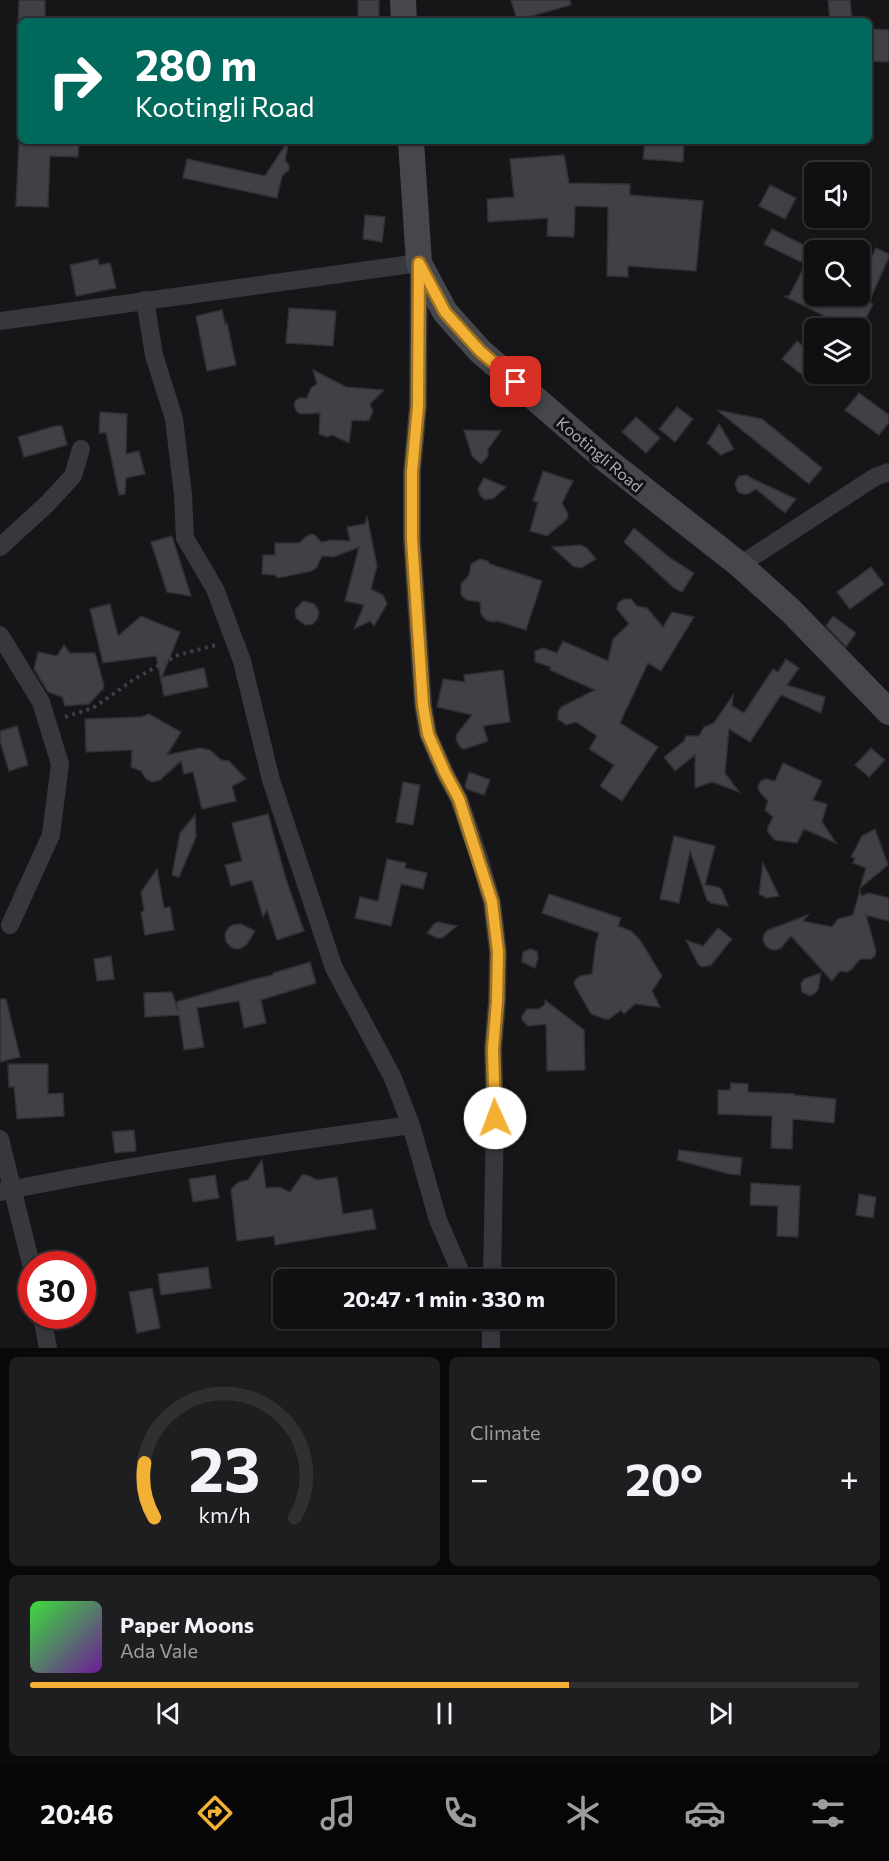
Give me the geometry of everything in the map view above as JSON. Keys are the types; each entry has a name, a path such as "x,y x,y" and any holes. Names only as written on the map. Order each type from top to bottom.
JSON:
{"street":[{"path":"403,0 404,18"},
{"name":"Kootingli Road","path":"411,144 419,263 445,312 480,351 605,459 740,566 791,611 889,712"},
{"path":"0,321 419,263 418,406 412,472 412,539 423,705 428,734 459,799 480,861 492,902 498,952 493,1049 495,1118 492,1269"},
{"path":"145,300 154,355 174,419 183,495 185,538 215,589 243,661 271,780 334,968 392,1077 411,1125 438,1220 459,1269"},
{"path":"0,547 47,504 73,476 81,449"},
{"path":"740,566 875,477 889,472"},
{"path":"0,635 41,702 60,764 51,835 10,925"},
{"path":"6,1191 117,1170 411,1125"},
{"path":"0,1139 6,1191 26,1251"},
{"path":"44,1329 48,1348"},
{"path":"484,1329 491,1346"},
{"path":"491,1329 491,1346"}],"path":[{"path":"48,723 93,708 129,683 178,655 234,640"}],"building":[{"path":"19,0 45,0 45,18 18,18"},
{"path":"358,0 379,0 379,18 358,18"},
{"path":"511,0 570,0 571,5 524,18 516,18"},
{"path":"828,0 850,0 852,18 830,18"},
{"path":"872,29 889,30 889,62 872,61"},
{"path":"19,144 79,144 78,157 50,156 48,207 16,206"},
{"path":"286,144 288,144 285,160 289,165 289,170 282,176 277,198 183,178 187,159 265,176"},
{"path":"645,144 684,144 683,162 643,159"},
{"path":"564,155 569,183 630,184 630,195 703,201 696,271 628,266 628,277 607,276 608,207 575,206 574,237 547,236 548,218 488,222 487,199 514,197 510,159"},
{"path":"770,185 796,198 785,219 759,206"},
{"path":"365,215 385,217 382,242 363,239"},
{"path":"772,229 804,245 804,256 801,262 764,244"},
{"path":"876,248 889,254 870,300 870,260"},
{"path":"98,259 99,265 110,263 116,288 76,296 70,265"},
{"path":"803,269 804,306 784,296 789,296"},
{"path":"870,302 873,304 866,318 829,318 804,306 870,306"},
{"path":"289,308 336,311 333,346 286,343"},
{"path":"222,310 236,365 207,371 196,316"},
{"path":"797,341 804,347 804,376 782,359"},
{"path":"313,370 346,387 384,390 370,404 373,411 369,420 352,420 349,443 332,435 327,437 319,434 320,413 301,414 295,408 296,400 307,398 311,388 317,384"},
{"path":"859,393 889,415 889,422 879,435 845,410"},
{"path":"677,407 693,419 675,442 659,429"},
{"path":"717,410 762,419 822,468 809,484"},
{"path":"100,412 127,414 126,454 139,451 145,474 126,478 125,494 119,495 106,433 99,433"},
{"path":"636,417 660,438 646,453 622,432"},
{"path":"719,424 734,449 721,455 707,443"},
{"path":"62,426 67,445 24,457 18,437"},
{"path":"464,430 501,431 488,449 488,456 481,464 472,456"},
{"path":"543,471 573,481 562,503 568,514 567,519 547,536 530,531 538,502 533,501"},
{"path":"747,475 796,499 785,513 756,489 748,494 738,492 735,483 739,476"},
{"path":"484,478 506,487 494,498 485,500 478,489"},
{"path":"367,516 377,566 371,589 383,595 387,604 374,626 370,621 354,629 364,605 345,601 359,547 334,557 322,556 317,567 312,571 278,578 275,575 262,574 263,555 275,555 275,543 299,543 312,534 321,542 350,541 347,527 365,524"},
{"path":"634,528 670,558 694,573 682,592 674,588 624,542"},
{"path":"172,536 191,596 167,592 151,542"},
{"path":"580,545 587,548 596,559 581,568 573,566 552,547"},
{"path":"480,559 542,581 526,630 486,620 481,614 480,602 467,600 461,595 461,584 469,575 471,564"},
{"path":"871,567 884,584 850,609 837,592"},
{"path":"624,599 631,599 637,606 647,608 663,627 672,612 694,617 661,671 648,663 620,723 658,747 622,801 600,786 614,765 589,749 597,736 576,722 566,725 558,719 561,707 595,690 550,670 551,667 535,662 535,651 543,648 557,653 563,641 608,661 613,639 629,624 617,609 618,603"},
{"path":"303,601 314,604 319,611 318,618 313,624 305,625 296,618 295,610"},
{"path":"110,604 118,636 141,616 180,632 162,677 204,668 208,687 164,696 156,656 103,663 90,609"},
{"path":"833,616 856,633 846,647 826,626"},
{"path":"64,645 70,653 95,653 104,685 89,704 65,706 62,697 48,692 34,669 38,652 57,656"},
{"path":"786,659 799,668 787,685 825,697 821,713 781,695 750,742 729,729 725,773 739,792 712,782 695,788 695,755 675,771 664,757 684,741 686,736 699,736 704,727 714,723 733,695 732,706 744,713 773,669 778,672"},
{"path":"503,670 510,722 483,726 488,741 465,749 461,748 456,740 457,734 472,715 437,707 443,679 465,682 464,675"},
{"path":"149,714 181,732 167,755 200,748 210,750 221,760 229,761 246,779 232,786 236,801 202,809 193,772 184,774 181,761 160,780 152,782 146,779 141,771 131,767 132,750 86,752 85,719 141,717"},
{"path":"17,726 28,765 9,771 0,741 0,731"},
{"path":"871,748 885,760 869,777 855,765"},
{"path":"783,763 822,781 813,800 827,804 822,822 836,843 804,829 797,843 775,840 768,832 773,817 765,810 768,801 759,791 758,786 766,779 775,781"},
{"path":"469,772 490,780 484,795 466,789"},
{"path":"403,782 420,785 413,825 396,822"},
{"path":"268,814 286,879 304,931 277,940 267,910 263,917 252,880 231,886 225,865 242,861 232,823"},
{"path":"195,815 196,837 179,877 172,875 180,833"},
{"path":"875,829 888,865 860,888 866,868 853,863 855,858 851,857 862,836"},
{"path":"674,836 715,846 705,885 722,890 728,906 707,900 690,851 679,903 660,899"},
{"path":"387,859 406,863 405,868 427,873 423,889 401,884 391,926 355,918 360,897 378,901"},
{"path":"763,863 779,896 767,898 759,894"},
{"path":"157,869 164,908 170,907 174,930 145,935 141,912 144,911 141,892"},
{"path":"860,890 861,896 869,893 889,898 889,921 866,915 876,951 875,956 871,959 860,959 851,970 840,971 832,981 791,936 781,948 776,950 765,945 764,934 768,930 808,915 803,921 832,927 838,919 853,915"},
{"path":"549,894 621,918 618,926 631,931 640,940 662,976 652,991 660,1007 635,1004 624,1014 621,1010 609,1019 591,1014 574,982 580,976 592,974 599,933 542,913"},
{"path":"438,922 457,926 442,938 437,938 427,933"},
{"path":"241,924 255,931 247,944 240,949 232,948 226,942 225,934 229,927"},
{"path":"718,928 732,939 711,965 702,967 698,964 686,940 703,946"},
{"path":"530,949 537,951 538,958 535,968 522,962 523,952"},
{"path":"111,956 114,979 97,981 94,959"},
{"path":"310,962 316,983 261,1000 266,1023 244,1028 239,1001 197,1008 204,1047 184,1050 179,1015 145,1017 144,993 172,992 178,1011 176,1002 273,975 273,973"},
{"path":"821,973 818,990 814,994 810,996 802,992 801,983 804,979"},
{"path":"0,999 6,999 20,1057 0,1062"},
{"path":"545,1000 584,1030 585,1070 547,1071 546,1024 528,1026 522,1020 527,1009 539,1009 545,1004"},
{"path":"8,1064 48,1064 48,1094 63,1093 64,1116 17,1119 14,1087 9,1087"},
{"path":"731,1083 748,1084 748,1092 836,1099 834,1123 793,1119 792,1149 771,1148 772,1116 718,1114 718,1090 730,1090"},
{"path":"134,1130 136,1151 115,1153 112,1132"},
{"path":"679,1150 742,1158 740,1175 677,1160"},
{"path":"262,1160 266,1188 279,1187 290,1192 302,1175 317,1180 337,1177 343,1214 372,1209 376,1229 275,1245 274,1236 237,1241 231,1189 239,1182 248,1180"},
{"path":"215,1175 219,1198 193,1202 189,1179"},
{"path":"751,1183 800,1186 798,1237 777,1236 778,1206 750,1205"},
{"path":"859,1194 876,1197 873,1218 856,1215"},
{"path":"208,1267 211,1288 161,1295 158,1274"},
{"path":"152,1288 160,1328 137,1333 129,1292"}],"route":[{"path":"495,1118 493,1049 498,952 492,902 459,799 428,734 423,705 412,539 412,472 418,406 419,263 445,312 480,351 516,382"}]}
